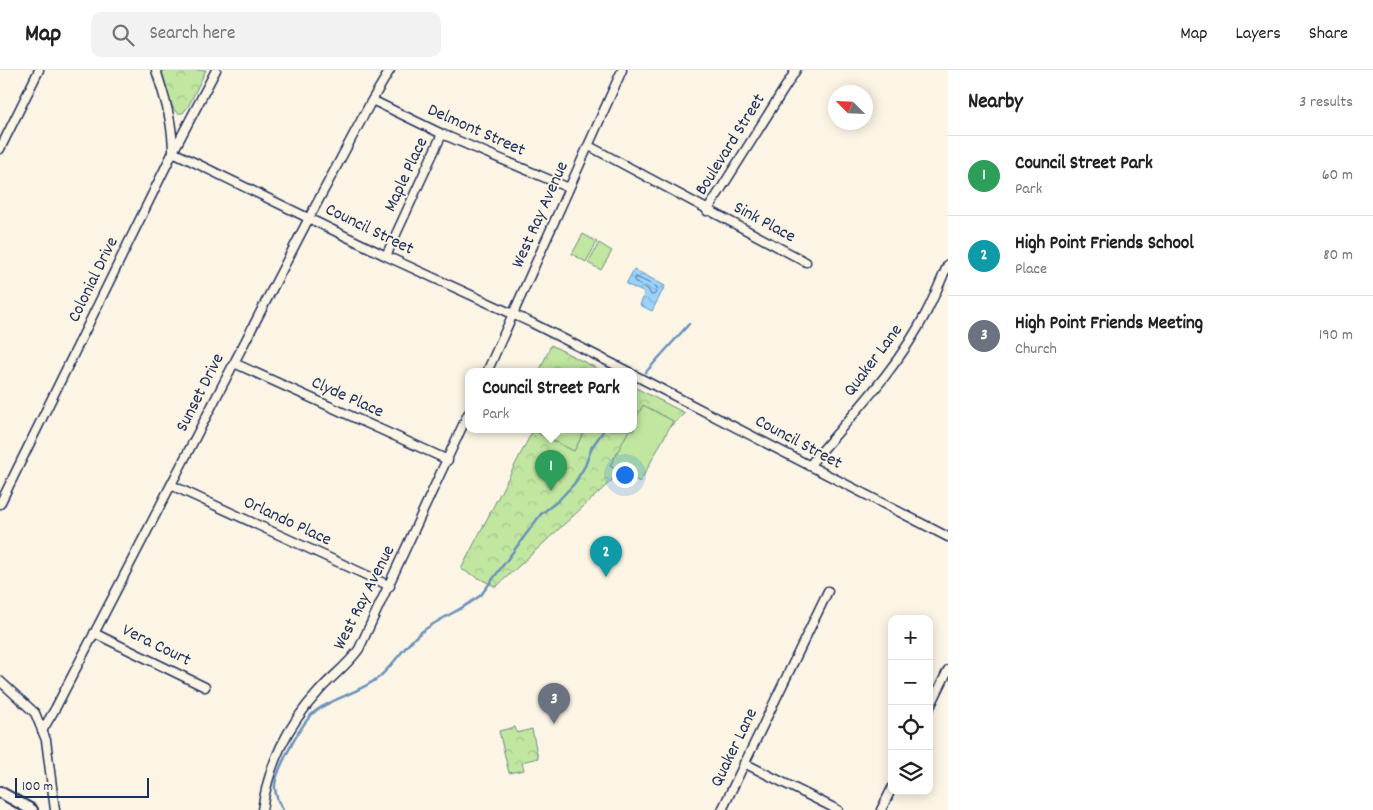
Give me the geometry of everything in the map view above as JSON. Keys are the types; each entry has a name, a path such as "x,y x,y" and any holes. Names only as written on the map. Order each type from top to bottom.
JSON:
{"street":[{"path":"0,149 40,70"},
{"path":"156,70 168,106 172,127 173,152"},
{"name":"Colonial Drive","path":"0,504 173,152 216,70"},
{"name":"Sunset Drive","path":"42,731 309,218 390,70"},
{"name":"West Ray Avenue","path":"489,368 622,70"},
{"name":"Boulevard Street","path":"707,211 796,70"},
{"name":"Delmont Street","path":"372,100 442,134 569,188"},
{"name":"Maple Place","path":"386,256 442,134"},
{"path":"589,146 707,211"},
{"name":"Council Street","path":"173,152 386,256 572,342 621,368"},
{"name":"Sink Place","path":"707,211 806,262"},
{"name":"Quaker Lane","path":"809,466 895,363 926,314 948,264"},
{"name":"Clyde Place","path":"234,363 448,460"},
{"name":"Council Street","path":"637,377 948,537"},
{"name":"West Ray Avenue","path":"262,810 266,785 276,754 290,728 318,692 349,663 359,650 465,421"},
{"name":"Orlando Place","path":"171,485 390,586"},
{"name":"Quaker Lane","path":"722,810 828,592"},
{"name":"Vera Court","path":"94,633 205,686"},
{"path":"931,705 948,670"},
{"path":"0,681 35,714 46,740 55,810"},
{"path":"744,763 838,810"},
{"path":"0,792 32,810"},
{"path":"882,810 889,795"}],"green space":[{"path":"161,70 206,70 189,105 183,113 175,111"},
{"path":"583,234 597,242 586,262 572,254"},
{"path":"599,243 612,251 601,270 588,263"},
{"path":"551,345 596,368 541,368"},
{"path":"637,389 685,413 496,587 461,569 531,433 637,433"},
{"path":"643,405 673,421 640,482 610,466 627,433 637,433 637,416"},
{"path":"538,433 583,433 574,451"},
{"path":"515,727 517,733 532,729 538,758 522,762 524,770 509,773 499,731"}],"water":[{"path":"634,269 665,286 652,311 640,305 645,293 626,284"}],"waterway":[{"path":"646,372 689,324"},
{"path":"283,810 275,789 279,771 290,747 311,715 324,705 371,683 389,667 420,633 481,595 541,514 558,501 574,484 585,466 592,447 602,433"}],"place":[{"name":"Council Street Park","path":"551,491"},
{"name":"High Point Friends School","path":"606,577"},
{"name":"High Point Friends Meeting","path":"554,724"}]}
